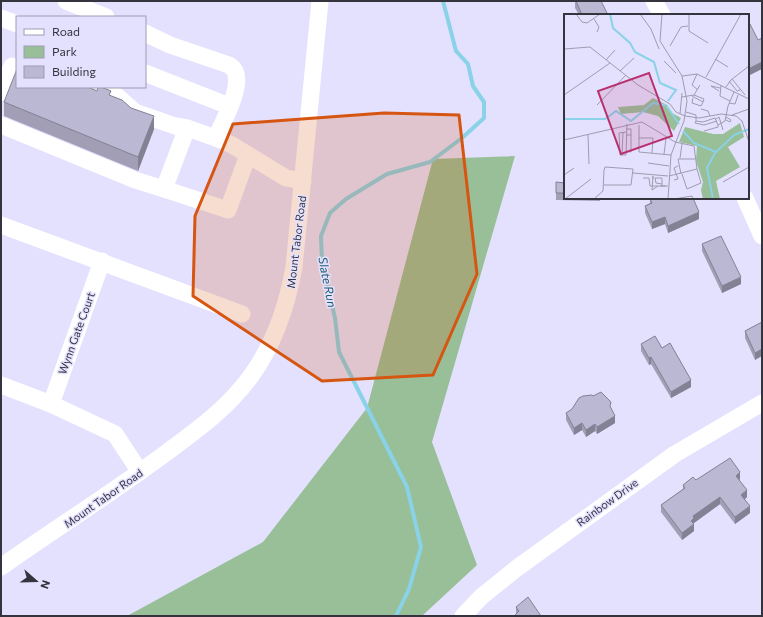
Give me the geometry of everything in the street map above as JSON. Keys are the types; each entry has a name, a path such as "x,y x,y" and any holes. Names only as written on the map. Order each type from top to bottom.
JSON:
{"street":[{"path":"66,1 104,16"},
{"name":"Mount Tabor Road","path":"1,566 140,472 211,419 251,376 267,351 280,324 289,296 294,267 320,1"},
{"path":"654,1 661,14"},
{"path":"1,18 16,24"},
{"path":"146,33 170,45 233,67 236,74 237,83 230,106 216,138"},
{"path":"1,93 10,65"},
{"path":"146,73 230,106"},
{"path":"73,88 83,91 97,88 117,96 135,112 216,138 232,145 286,178 303,181"},
{"path":"1,125 135,180 228,210 248,155"},
{"path":"164,189 187,128"},
{"path":"745,199 762,236"},
{"path":"1,225 102,261 242,314"},
{"name":"Wynn Gate Court","path":"50,404 102,261"},
{"path":"1,385 50,404 115,434 140,472"},
{"name":"Rainbow Drive","path":"463,616 481,597 517,568 675,454 762,403"}],"highlighted area":[{"path":"384,113 459,115 477,274 433,375 322,381 193,296 195,216 233,124"}],"green space":[{"path":"515,156 432,442 477,565 422,616 127,616 263,542 367,408 433,159"}],"building":[{"path":"576,1 601,1 608,14 582,14"},
{"path":"749,24 758,40 762,38 762,62 749,68"},
{"path":"16,72 16,88 90,88 97,91 98,88 104,88 111,91 109,95 122,100 131,108 154,116 138,157 4,102"},
{"path":"556,182 564,183 564,193 556,193"},
{"path":"650,199 693,199 699,212 668,226 665,217 652,222 645,206 652,203"},
{"path":"721,236 741,277 722,286 702,244"},
{"path":"762,322 762,349 755,353 745,331"},
{"path":"655,336 662,348 670,343 691,380 671,392 651,357 649,358 641,344"},
{"path":"601,392 611,402 610,406 615,416 597,427 595,424 586,430 582,423 574,428 566,413 572,409 579,398 583,396 593,396"},
{"path":"730,458 740,472 736,476 747,490 741,495 750,506 735,517 720,497 693,516 694,518 691,521 694,524 682,533 661,505 685,488 683,485 693,477 696,480"},
{"path":"528,597 541,616 514,616 519,611 516,607"}],"waterway":[{"name":"Slate Run","path":"396,616 409,589 421,547 407,487 339,352 335,318 322,262 321,236 330,213 346,199 387,174 430,162 462,138 484,118 484,102 473,86 468,64 456,51 443,1"}]}
